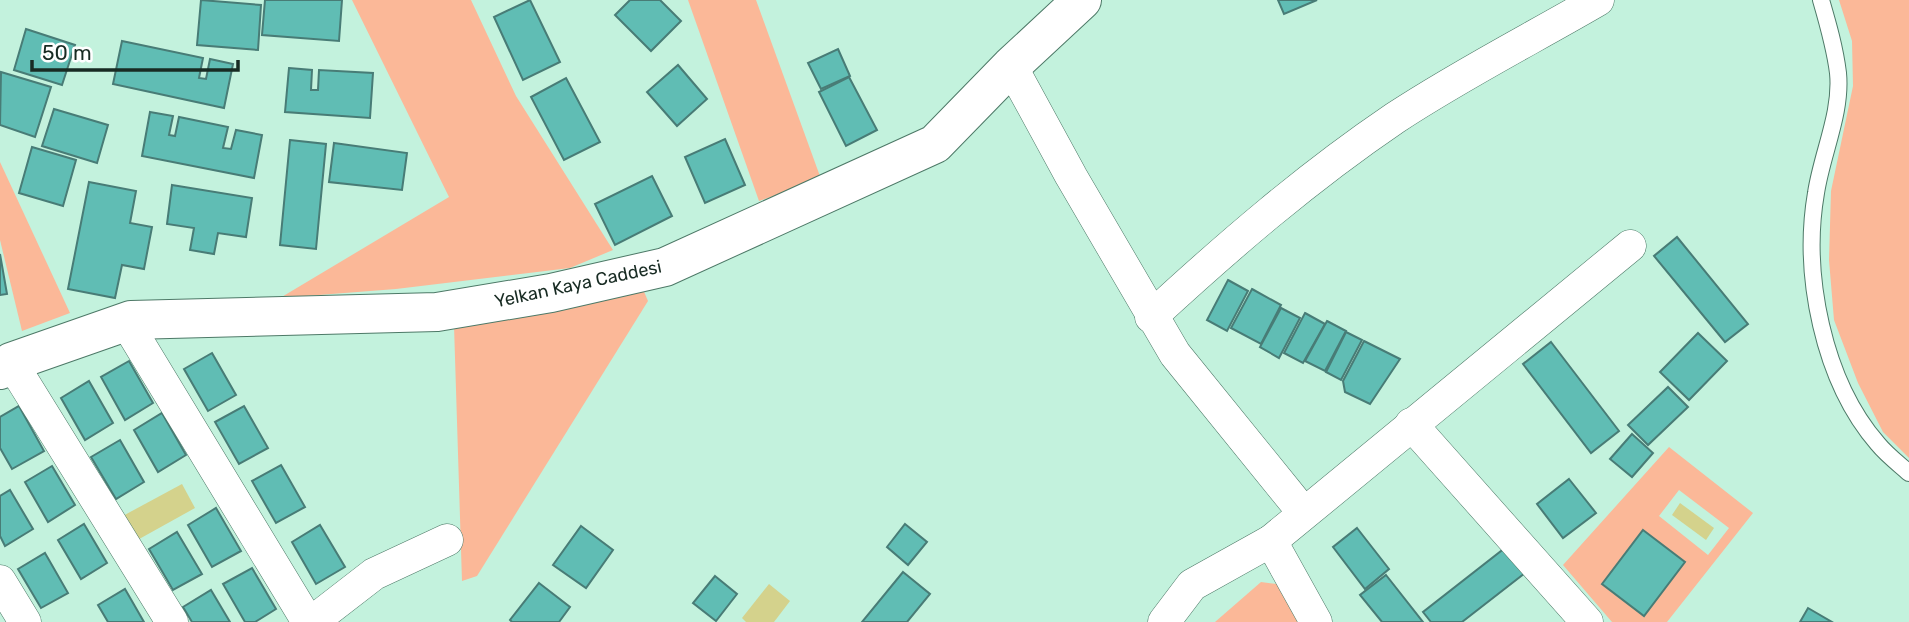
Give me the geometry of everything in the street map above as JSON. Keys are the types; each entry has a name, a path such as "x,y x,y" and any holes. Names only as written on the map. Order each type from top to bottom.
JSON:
{"street":[{"name":"Yelkan Kaya Caddesi","path":"6,366 126,322 437,312 551,293 665,267 935,144 1011,66 1082,0"},
{"path":"1152,317 1244,231 1332,162 1398,116 1598,0"},
{"path":"1011,66 1175,354 1303,512"},
{"path":"1164,622 1192,585 1271,541 1630,246"},
{"path":"126,322 310,622 374,574 447,540"},
{"path":"6,366 172,622"},
{"path":"1411,424 1587,622"},
{"path":"1271,541 1316,622"},
{"path":"0,581 25,622"}],"lane":[{"path":"1821,0 1838,75 1835,112 1815,194 1814,255 1819,321 1840,384 1877,444 1909,473"}],"shaded area":[{"path":"352,0 471,0 516,96 613,250 570,268 396,289 280,298 449,197"},
{"path":"688,0 756,0 821,179 759,201"},
{"path":"1839,0 1909,0 1909,458 1883,432 1858,383 1834,320 1829,260 1831,191 1853,86 1852,41"},
{"path":"0,162 70,313 22,331 0,240"},
{"path":"642,287 648,301 477,576 462,581 454,326"},
{"path":"1669,447 1753,513 1667,622 1612,622 1563,565","holes":["1679,490 1729,528 1708,555 1659,516"]},
{"path":"182,484 195,508 132,543 119,518"},
{"path":"1680,503 1714,528 1706,540 1672,515"},
{"path":"1261,582 1277,584 1298,622 1215,622"},
{"path":"769,584 790,601 774,622 746,622 742,618"}],"building":[{"path":"201,0 261,5 258,50 197,45"},
{"path":"265,0 342,0 339,41 262,35"},
{"path":"530,0 560,62 523,80 494,17"},
{"path":"630,0 660,0 681,21 651,51 615,15"},
{"path":"1278,0 1317,0 1284,14"},
{"path":"26,29 75,45 62,85 14,70"},
{"path":"122,41 203,58 199,78 206,79 210,59 233,64 224,108 113,84"},
{"path":"838,49 850,76 821,89 808,63"},
{"path":"678,65 707,99 677,126 647,92"},
{"path":"289,68 312,70 311,90 318,90 319,70 373,73 370,118 285,112"},
{"path":"1,72 51,87 35,137 0,125"},
{"path":"849,77 877,130 846,146 819,92"},
{"path":"566,78 600,142 564,160 531,97"},
{"path":"54,109 108,125 97,163 42,146"},
{"path":"150,112 173,116 169,135 175,136 179,117 228,127 223,148 231,149 236,130 262,135 254,178 142,156"},
{"path":"725,139 745,185 705,203 685,157"},
{"path":"290,140 326,144 316,249 280,245"},
{"path":"334,143 407,153 402,190 329,182"},
{"path":"32,147 76,160 63,206 19,193"},
{"path":"652,176 672,216 615,245 595,204"},
{"path":"89,182 136,191 130,223 152,227 144,269 122,265 115,298 68,289"},
{"path":"172,185 252,198 246,237 218,233 214,254 190,250 194,228 167,224"},
{"path":"1677,237 1748,324 1725,342 1654,256"},
{"path":"0,254 7,294 0,295"},
{"path":"1228,280 1248,291 1227,331 1207,320"},
{"path":"1252,289 1281,305 1261,344 1231,328"},
{"path":"1281,308 1300,318 1279,358 1260,347"},
{"path":"1305,313 1325,324 1303,363 1284,353"},
{"path":"1327,321 1346,331 1325,371 1305,361"},
{"path":"1346,332 1362,340 1341,380 1326,372"},
{"path":"1698,333 1727,361 1689,400 1660,372"},
{"path":"1364,341 1400,359 1370,404 1345,392 1343,381"},
{"path":"1551,342 1619,431 1591,453 1523,364"},
{"path":"212,353 236,395 208,411 184,369"},
{"path":"129,361 153,403 125,420 101,377"},
{"path":"89,381 113,423 85,440 61,398"},
{"path":"1668,387 1688,407 1648,445 1628,425"},
{"path":"19,406 44,451 12,469 0,448 0,417"},
{"path":"244,406 268,448 239,464 215,422"},
{"path":"162,413 186,455 158,472 134,430"},
{"path":"1632,434 1653,453 1632,477 1610,459"},
{"path":"120,440 144,482 116,499 91,457"},
{"path":"281,465 305,507 276,523 252,481"},
{"path":"52,466 75,505 48,522 25,482"},
{"path":"1569,479 1596,513 1563,538 1537,504"},
{"path":"10,490 33,529 5,546 0,536 0,496"},
{"path":"216,508 241,551 212,567 188,525"},
{"path":"84,524 107,563 81,579 58,540"},
{"path":"905,524 927,542 908,565 887,547"},
{"path":"320,525 345,567 316,584 292,542"},
{"path":"581,526 613,550 586,588 553,565"},
{"path":"1357,528 1389,569 1365,589 1333,547"},
{"path":"1643,530 1685,562 1644,616 1602,584"},
{"path":"177,532 202,574 173,590 149,549"},
{"path":"1510,544 1529,570 1462,622 1431,622 1423,612"},
{"path":"45,553 68,593 41,608 18,569"},
{"path":"252,568 276,609 255,622 245,622 223,584"},
{"path":"903,572 930,594 907,622 862,622"},
{"path":"1386,575 1423,622 1382,622 1360,595"},
{"path":"715,576 737,594 716,621 693,603"},
{"path":"539,583 570,607 559,622 512,622 510,620"},
{"path":"125,589 144,622 108,622 98,605"},
{"path":"211,590 230,622 192,622 183,607"},
{"path":"1808,608 1832,622 1800,622"}]}
